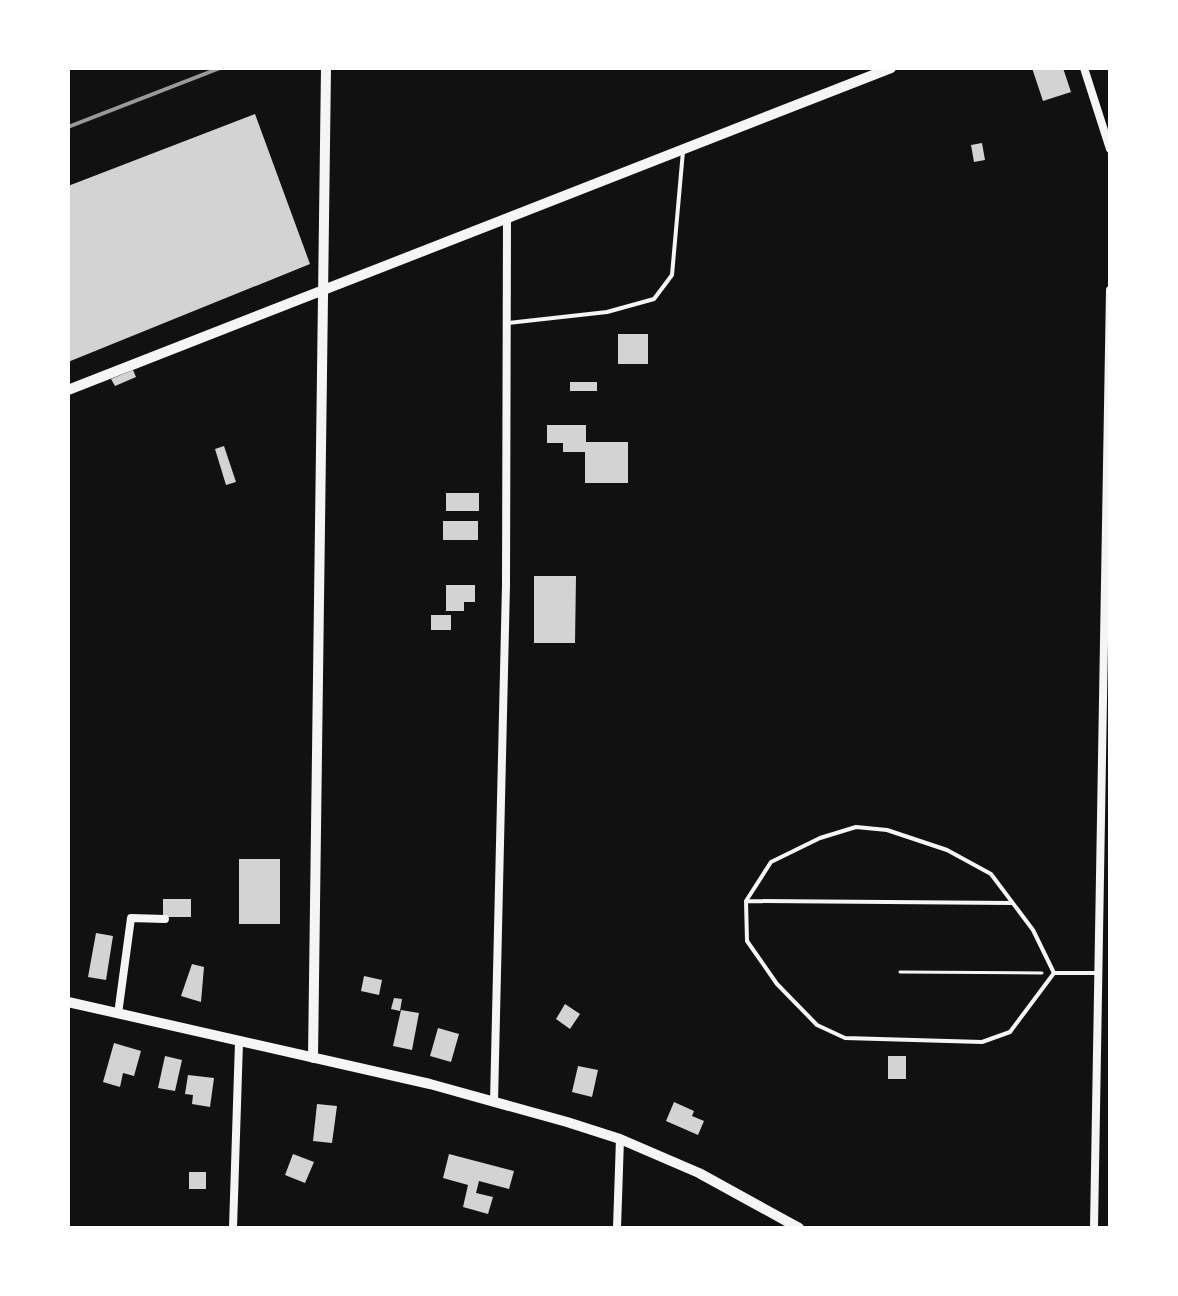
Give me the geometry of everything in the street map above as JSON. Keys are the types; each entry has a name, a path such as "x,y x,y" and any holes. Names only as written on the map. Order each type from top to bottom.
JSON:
{"street":[{"path":"313,1058 320,290 326,68"},
{"path":"68,390 891,68"},
{"path":"1084,68 1110,149"},
{"path":"494,1102 507,218"},
{"path":"1094,1228 1106,792 1110,290"},
{"path":"118,1014 131,918 165,919"},
{"path":"68,1002 494,1102 620,1139 699,1173 799,1228"},
{"path":"233,1228 239,1042"},
{"path":"617,1228 620,1139"}],"lane":[{"path":"507,323 607,312 654,299 672,275 683,149"},
{"path":"856,827 887,830 947,850 991,874 1033,930 1054,973 1010,1032 982,1042 845,1038 817,1025 777,984 747,941 746,901 771,862 820,838 856,827"},
{"path":"746,901 1013,903"},
{"path":"1054,973 1100,974"}],"path":[{"path":"900,972 1054,973"}],"building":[{"path":"1032,68 1063,68 1071,92 1043,101"},
{"path":"255,114 310,264 68,362 68,186"},
{"path":"982,143 985,160 974,162 971,145"},
{"path":"618,334 648,334 648,364 618,364"},
{"path":"133,370 136,377 115,386 111,379"},
{"path":"570,382 597,382 597,391 570,391"},
{"path":"547,425 586,425 586,442 628,442 628,483 585,483 585,452 563,452 563,443 547,443"},
{"path":"224,446 236,482 226,485 215,449"},
{"path":"446,493 479,493 479,511 446,511"},
{"path":"443,521 478,521 478,540 443,540"},
{"path":"534,576 576,576 575,643 534,643"},
{"path":"446,585 475,585 475,602 464,602 464,611 446,611"},
{"path":"431,615 451,615 451,630 431,630"},
{"path":"239,859 280,859 280,924 239,924"},
{"path":"163,899 191,899 191,917 163,917"},
{"path":"96,933 113,936 106,980 88,977"},
{"path":"192,964 204,967 201,1002 181,996"},
{"path":"364,976 382,980 379,995 361,991"},
{"path":"394,998 402,999 400,1011 391,1009"},
{"path":"565,1004 580,1014 570,1029 556,1019"},
{"path":"401,1010 419,1013 412,1050 393,1046"},
{"path":"438,1028 459,1034 451,1062 430,1056"},
{"path":"114,1043 141,1051 134,1076 123,1073 120,1087 103,1082"},
{"path":"165,1056 182,1060 175,1091 158,1088"},
{"path":"888,1056 906,1056 906,1079 888,1079"},
{"path":"578,1066 598,1070 592,1097 572,1092"},
{"path":"188,1075 214,1078 210,1107 192,1104 193,1095 185,1094"},
{"path":"674,1102 694,1111 692,1116 704,1121 698,1135 666,1121"},
{"path":"317,1104 337,1106 332,1143 313,1141"},
{"path":"293,1154 314,1162 305,1183 285,1175"},
{"path":"449,1154 514,1171 509,1189 479,1181 476,1193 493,1197 488,1214 463,1207 468,1185 443,1178"},
{"path":"189,1172 206,1172 206,1189 189,1189"}],"railway":[{"path":"68,127 220,68"}]}
